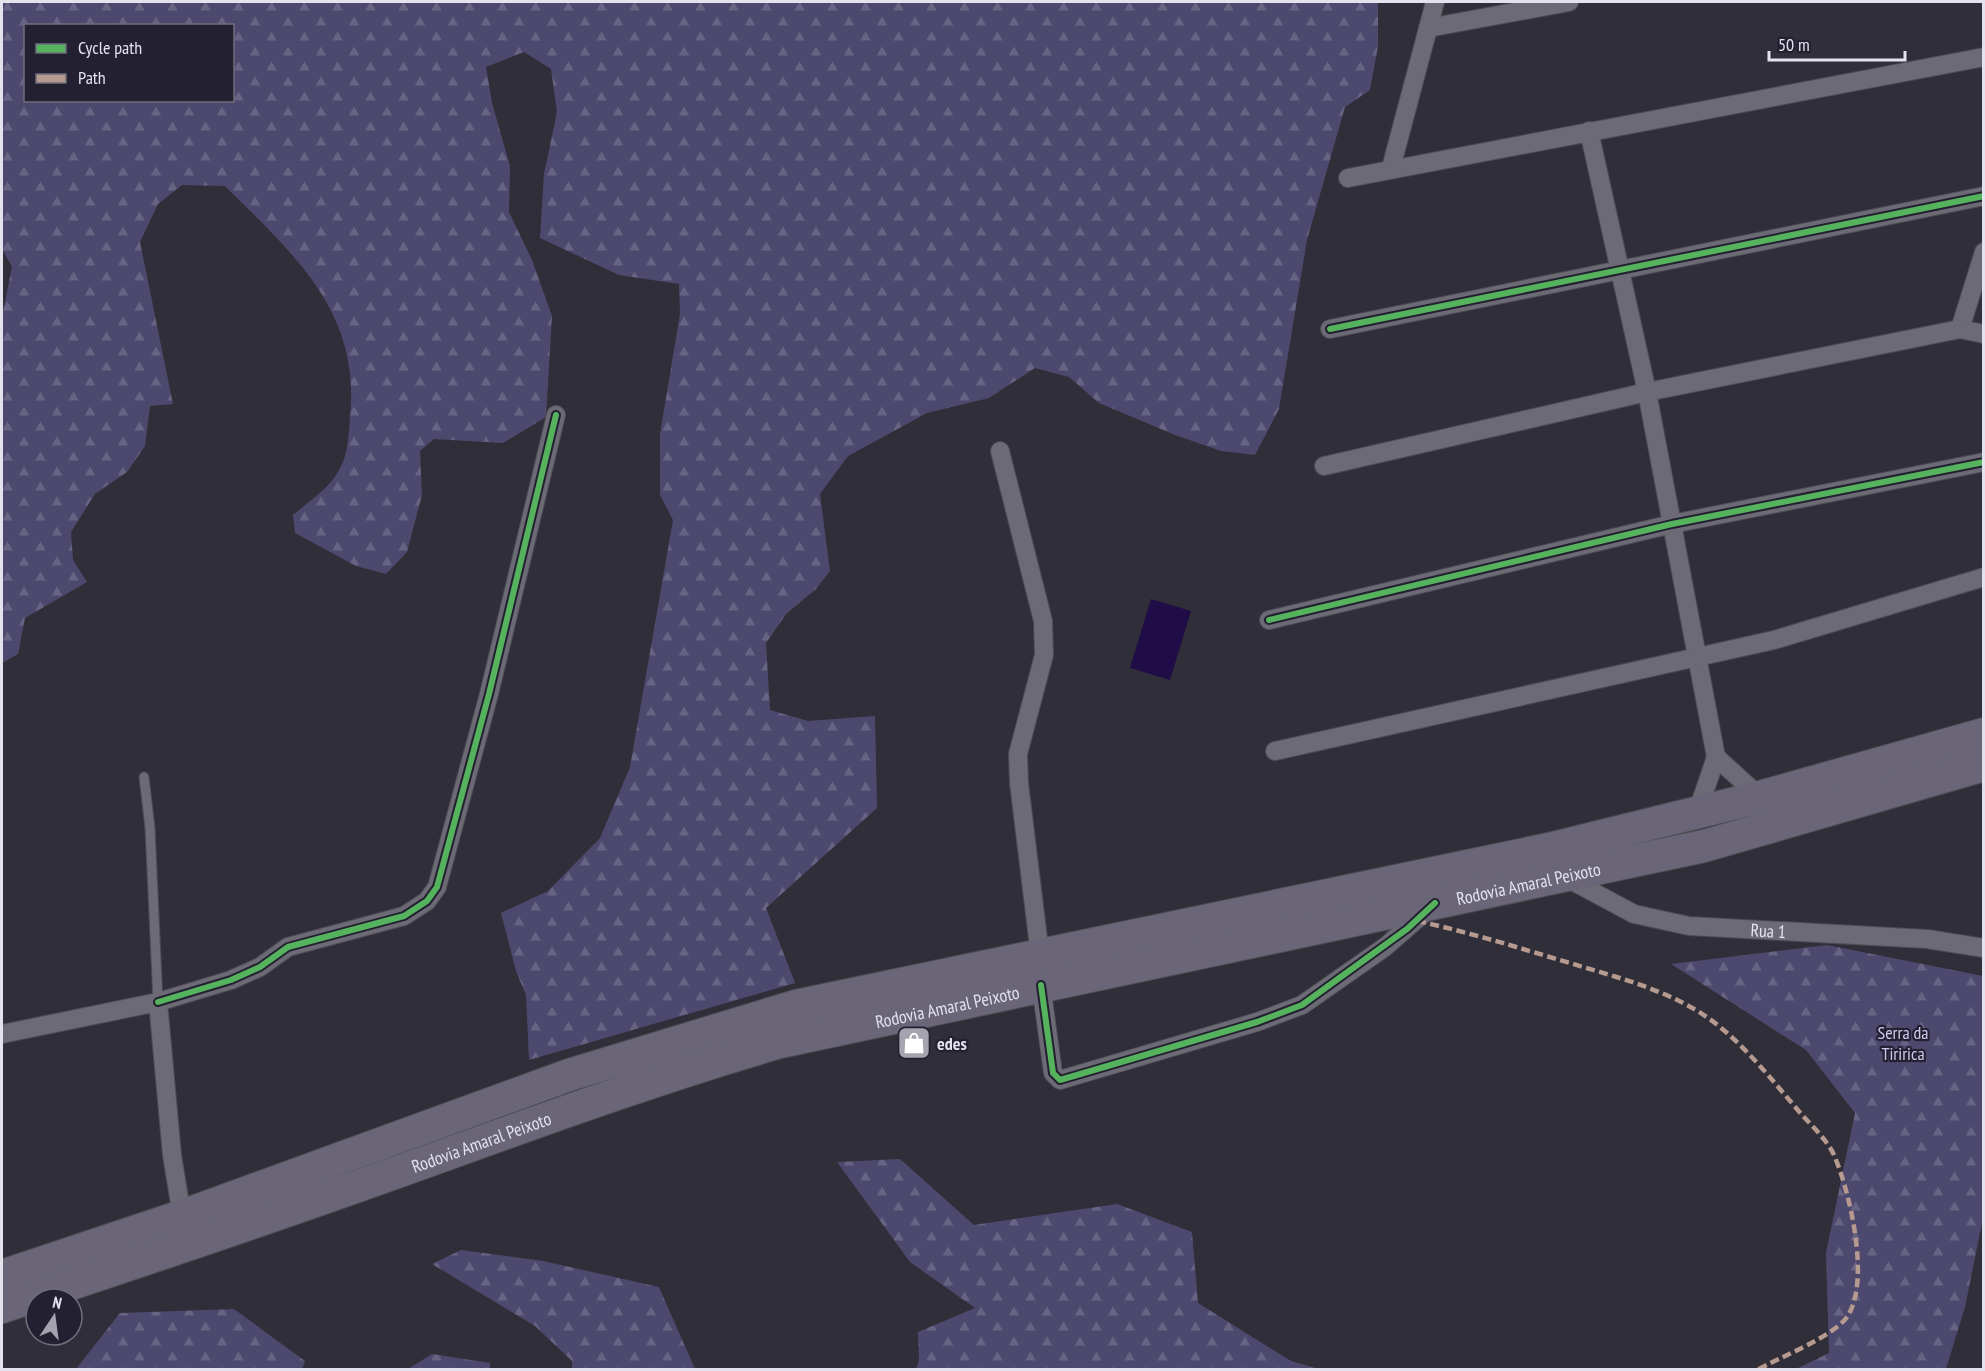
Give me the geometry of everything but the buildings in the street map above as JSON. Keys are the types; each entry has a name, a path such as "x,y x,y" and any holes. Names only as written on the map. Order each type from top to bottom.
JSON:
{"highway":[{"name":"Rodovia Amaral Peixoto","path":"2,1307 228,1231 685,1070 791,1039 1041,970 1760,797 1983,734"},
{"name":"Rodovia Amaral Peixoto","path":"2,1276 182,1216 636,1053 796,1006 1355,920 1704,846 1983,765"}],"street":[{"path":"1391,168 1435,2"},
{"path":"1428,28 1569,2"},
{"path":"1348,178 1983,57"},
{"path":"1589,131 1647,392 1716,757 1697,813"},
{"path":"1330,329 1983,196"},
{"path":"1960,329 1983,252"},
{"path":"1324,466 1647,392 1960,329 1983,334"},
{"path":"2,1034 158,1002 231,980 260,967 288,946 404,916 428,901 437,887 489,694 556,416"},
{"path":"1000,451 1043,621 1044,655 1018,754 1019,783 1053,1073 1060,1080 1246,1025 1302,1005 1385,947 1435,903"},
{"path":"1269,620 1672,524 1983,462"},
{"path":"1275,751 1774,640 1983,577"},
{"path":"1716,757 1760,797"},
{"name":"Rua 1","path":"1565,877 1634,914 1689,926 1927,939 1983,948"},
{"path":"1355,920 1385,947"},
{"path":"158,1002 172,1155 182,1216"}],"lane":[{"path":"144,777 150,828 158,1002"}],"green space":[{"path":"2,2 1378,2 1378,46 1370,90 1345,107 1307,240 1279,409 1255,455 1221,451 1175,435 1099,403 1069,377 1035,368 989,398 927,413 848,456 820,494 830,571 816,589 786,614 766,643 770,710 808,721 875,716 877,808 766,908 795,983 529,1060 526,995 516,971 501,913 548,891 600,838 630,767 673,520 660,495 660,434 680,314 679,284 619,275 540,238 544,174 557,112 551,69 524,52 486,67 492,103 510,166 509,212 532,260 552,316 546,417 503,443 434,439 420,451 422,495 407,552 386,574 356,566 295,533 293,515 335,477 348,444 351,379 345,346 333,315 317,287 297,261 225,186 182,185 158,204 140,242 173,404 150,406 145,446 127,472 95,494 71,532 73,560 87,582 25,618 18,654 2,663 2,316 12,267 2,249"},
{"name":"Serra da Tiririca","path":"1827,945 1983,976 1983,1218 1965,1307 1946,1369 1796,1369 1829,1353 1826,1253 1855,1113 1806,1050 1671,964"},
{"path":"900,1159 974,1225 1117,1204 1192,1232 1198,1303 1291,1361 1319,1369 916,1369 919,1360 918,1332 975,1308 910,1262 837,1162"},
{"path":"461,1250 543,1261 659,1287 695,1369 572,1369 572,1361 535,1326 432,1264"},
{"path":"234,1309 305,1361 302,1369 76,1369 120,1313"},
{"path":"432,1354 490,1363 490,1369 408,1369"}],"shaded area":[{"path":"1151,599 1191,611 1170,680 1130,668"}],"marked path":[{"path":"1417,921 1494,940 1614,976 1657,991 1685,1004 1719,1026 1734,1039 1824,1139 1840,1171 1856,1237 1858,1260 1854,1302 1847,1317 1830,1332 1757,1370"}],"cycle path":[{"path":"1330,329 1984,196"},
{"path":"158,1002 231,980 260,967 288,947 404,916 427,901 437,887 489,694 556,415"},
{"path":"1269,620 1672,524 1984,462"},
{"path":"1041,985 1053,1073 1060,1080 1257,1022 1302,1005 1407,929 1435,903"}],"place":[{"name":"edes","path":"914,1043"}]}
